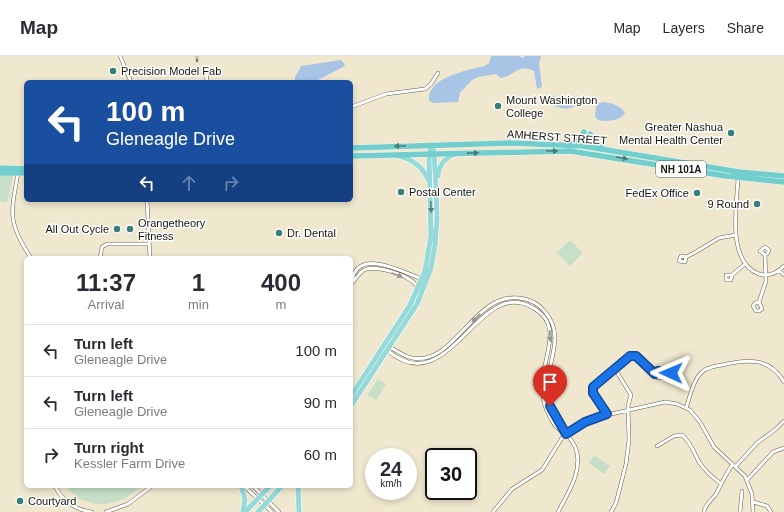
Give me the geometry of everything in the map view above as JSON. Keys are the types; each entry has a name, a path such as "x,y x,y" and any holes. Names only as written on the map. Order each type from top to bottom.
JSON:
{"highway":[{"path":"571,145 587,133 603,149"},
{"name":"AMHERST STREET","path":"353,148 512,143 571,145 739,172 784,176"},
{"name":"AMHERST STREET","path":"353,156 570,151 738,178 784,182"},
{"path":"0,168 24,169"},
{"path":"0,173 24,173"}],"main road":[{"path":"353,393 417,304 436,245 436,187 431,145"},
{"path":"353,403 387,347 417,291 425,280 431,242 430,188 432,154"},
{"path":"436,187 440,166 445,159 455,154"},
{"path":"389,155 406,159 416,164 426,174 430,188"},
{"path":"243,488 245,498 244,512"},
{"path":"244,512 268,488"},
{"path":"258,512 280,488"},
{"path":"298,488 298,512"}],"street":[{"path":"120,56 130,80"},
{"path":"206,70 207,80"},
{"path":"353,106 386,94 425,89 431,84 438,73"},
{"path":"18,173 12,207 12,218 30,256"},
{"path":"738,178 736,235 737,247 745,264 753,271 765,276 780,270 784,266"},
{"path":"147,202 150,256"},
{"path":"686,257 718,238 736,235"},
{"path":"100,256 102,247 107,244 150,244"},
{"path":"759,302 765,284 765,256"},
{"path":"353,276 357,270 365,265 374,263 425,280"},
{"path":"732,275 745,264"},
{"path":"353,282 364,270 375,267 412,281 417,286 417,291"},
{"path":"780,270 784,275"},
{"path":"387,347 404,361 416,363 428,362 442,355 499,305 518,302 530,305 541,313 550,329 551,341 543,376 542,392 550,418 559,430 565,433 576,449 578,463 574,479 558,512"},
{"path":"607,414 593,389 594,385 630,356 634,356 658,378 668,379 672,375 669,372 658,371 655,374"},
{"path":"686,408 701,372 720,365 744,360 764,364 774,369 784,382"},
{"path":"611,512 616,503 629,440 628,411 630,393 615,369"},
{"path":"493,512 512,489 542,470 565,433 585,422 607,414 628,411 665,402 677,404 686,408 700,422 714,447 735,465 747,480 753,502 753,512"},
{"path":"704,512 705,508 715,495 720,483 735,465 756,443 776,429 784,421"},
{"path":"657,446 674,436 682,435 688,441 703,468 720,483"},
{"path":"747,480 773,452 784,448"},
{"path":"56,488 59,494 68,502 82,510 92,512"},
{"path":"106,512 124,506 149,488"},
{"path":"246,488 279,512"},
{"path":"254,488 272,512"},
{"path":"740,512 742,491"},
{"path":"753,502 767,506 771,512"}],"green space":[{"path":"0,176 13,176 7,203 0,201"},
{"path":"570,240 583,253 570,266 557,253"},
{"path":"378,379 386,384 376,400 367,395"},
{"path":"594,455 610,466 604,474 589,463"},
{"path":"67,488 139,488 123,499 113,503 103,504 83,500"}],"water":[{"path":"491,56 519,56 523,58 525,56 541,56 539,63 542,87 537,89 534,71 520,69 501,78 496,74 478,77 472,80 460,93 458,102 433,103 429,101 430,93 434,86 441,80 459,73 485,66 489,63"},
{"path":"341,60 345,65 318,80 295,80 301,66"},
{"path":"547,95 574,101 575,106 571,108 563,108 554,106 543,99 544,96"},
{"path":"604,102 616,105 625,113 620,118 613,120 598,120 595,117 596,106 599,103"}],"railway":[{"path":"197,56 197,61"}],"place":[{"name":"Precision Model Fab","path":"113,71"},
{"name":"Mount Washington College","path":"498,106"},
{"name":"Greater Nashua Mental Health Center","path":"731,133"},
{"name":"Postal Center","path":"401,192"},
{"name":"FedEx Office","path":"697,193"},
{"name":"9 Round","path":"757,204"},
{"name":"All Out Cycle","path":"117,229"},
{"name":"Orangetheory Fitness","path":"130,229"},
{"name":"Dr. Dental","path":"279,233"},
{"name":"Courtyard","path":"20,501"}],"route":[{"path":"550,406 566,434 585,422 607,414 593,393 593,387 630,356 636,356 655,374 658,371 671,373"}]}
